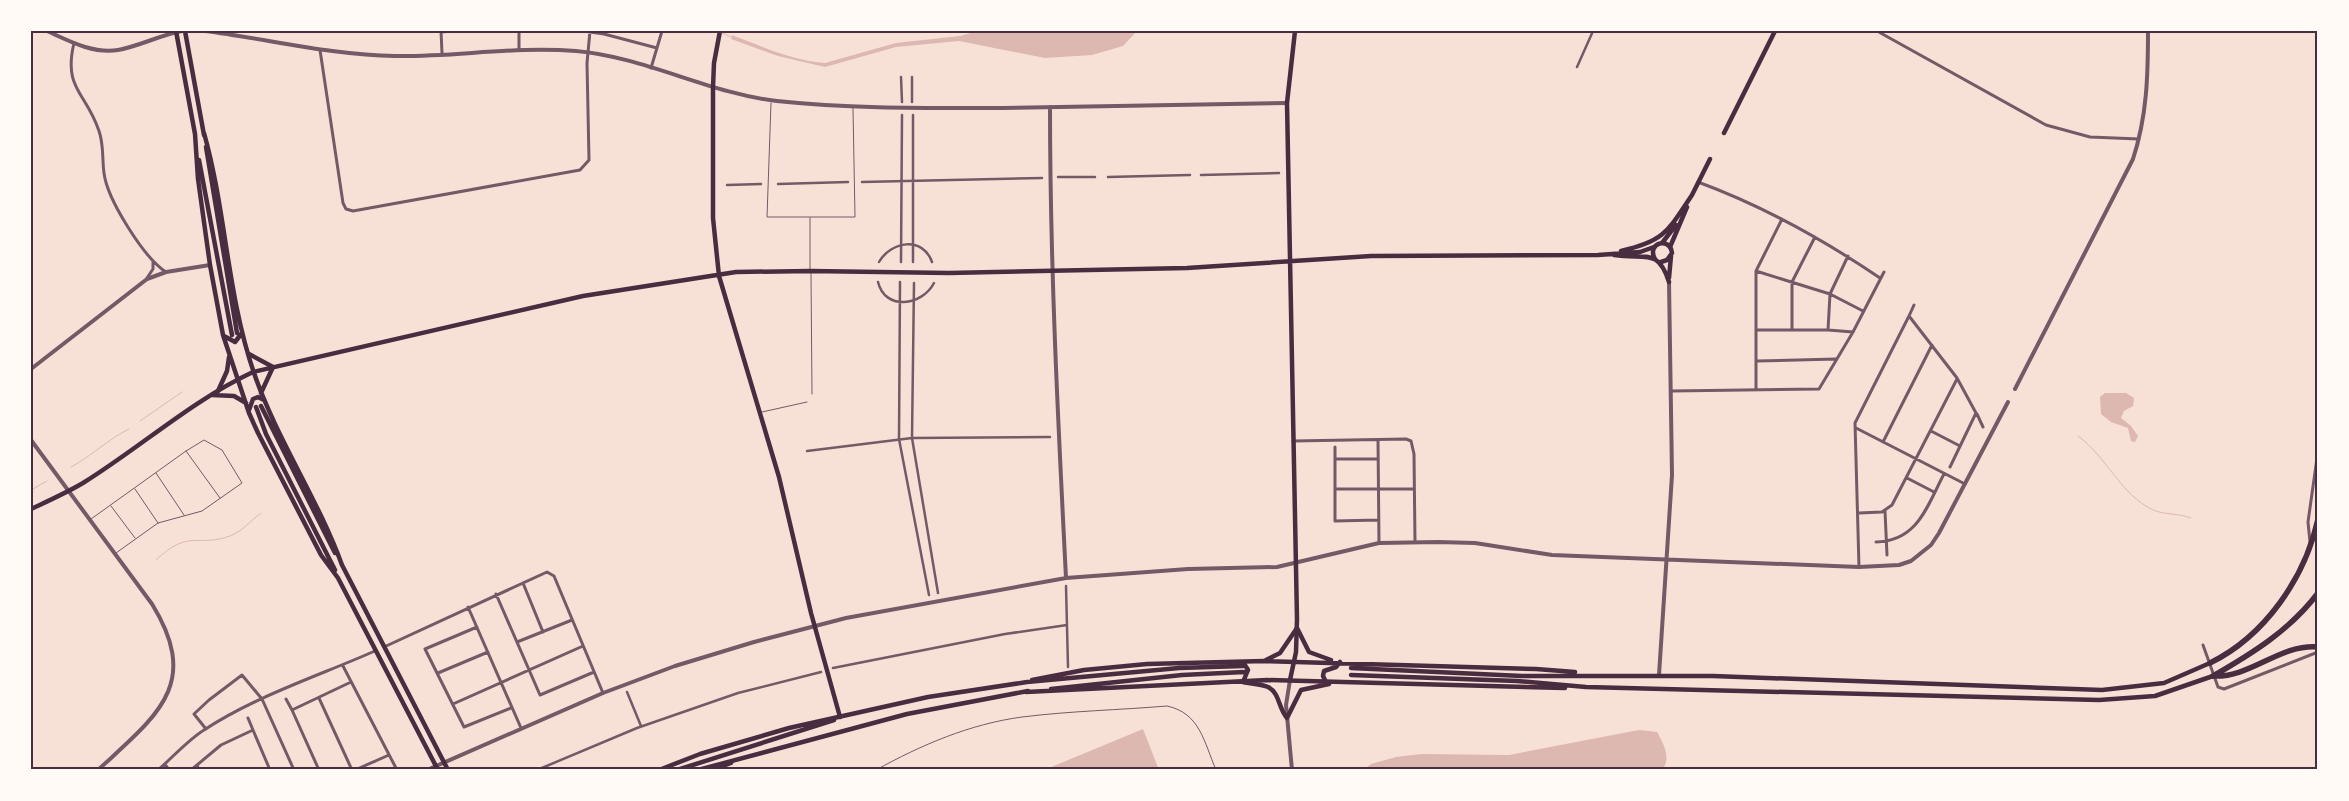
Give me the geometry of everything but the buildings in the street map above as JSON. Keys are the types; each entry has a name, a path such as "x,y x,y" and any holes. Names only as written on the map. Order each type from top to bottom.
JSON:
{"highway":[{"path":"2210,663 2231,653 2270,614 2291,586 2311,545 2318,518"},
{"path":"2214,676 2267,643 2307,607 2318,593"},
{"path":"2214,676 2229,677 2290,649 2318,647"}],"main road":[{"path":"180,31 204,132 237,333 235,342 230,341 223,335"},
{"path":"180,31 195,134 237,333 248,354 264,401 330,532 342,565"},
{"path":"720,31 716,45 713,87 713,218 719,276 779,477 814,625 840,718"},
{"path":"1290,680 1294,662 1297,628 1287,103 1295,31"},
{"path":"1724,133 1775,31"},
{"path":"195,134 198,179 210,266 223,335 249,413 302,520 321,555 338,578"},
{"path":"1669,282 1670,247 1710,159"},
{"path":"1605,254 1642,247 1655,240 1670,227 1692,195"},
{"path":"31,509 69,490 218,391 253,372 583,296 736,272 1051,271 1187,268 1371,256 1640,252 1662,242 1684,213"},
{"path":"1662,242 1670,247"},
{"path":"1654,247 1653,253 1669,282"},
{"path":"1605,254 1658,260 1666,260 1671,256"},
{"path":"248,354 273,367"},
{"path":"218,391 227,371 230,355"},
{"path":"261,393 273,367"},
{"path":"212,395 234,396 246,403"},
{"path":"249,413 253,398 258,397 264,401"},
{"path":"437,768 375,651 266,434 258,407 448,770"},
{"path":"1264,661 1280,653 1297,628"},
{"path":"1297,628 1309,652 1337,662"},
{"path":"659,770 700,754 790,728 928,697 1027,682 1041,677 1147,664 1242,664 1264,661 1337,662 1559,670 1589,674"},
{"path":"1326,682 1323,676 1324,671 1336,667 1337,662"},
{"path":"1351,668 1522,676 1589,674 1659,675 2102,690 2136,688 2164,683 2210,663"},
{"path":"1242,664 1248,670 1243,682"},
{"path":"698,770 907,714 1026,692 1174,676 1244,672"},
{"path":"1351,675 1517,681 1586,687"},
{"path":"1026,692 1290,680 2115,700 2155,696 2214,676"},
{"path":"1243,682 1269,688 1276,694 1280,710 1287,718 1301,690 1336,682"},
{"path":"677,770 819,727 840,718"},
{"path":"712,770 742,758"}],"street":[{"path":"47,31 74,43 102,50 117,50 180,31"},
{"path":"205,31 320,50 387,56 519,49 587,53 619,59 713,87 771,100 853,108 1287,103"},
{"path":"442,53 441,32 452,31"},
{"path":"519,31 519,49"},
{"path":"583,31 657,48"},
{"path":"651,69 662,31"},
{"path":"1577,67 1593,31"},
{"path":"1877,31 2016,110 2052,127 2090,137 2139,139"},
{"path":"2015,389 2126,173 2139,139 2147,100 2148,31"},
{"path":"320,50 343,203 346,209 354,211 580,170 589,160 587,53 590,32"},
{"path":"74,43 69,64 71,79 88,106 100,134 104,174 114,206 153,260 166,272"},
{"path":"901,77 902,102"},
{"path":"912,77 912,102"},
{"path":"1050,107 1051,271 1057,435 1066,578"},
{"path":"901,262 902,115"},
{"path":"913,116 913,262"},
{"path":"1201,175 1279,174"},
{"path":"1108,177 1190,175"},
{"path":"1058,177 1095,176"},
{"path":"862,182 1042,178"},
{"path":"778,184 848,182"},
{"path":"1698,182 1815,237 1848,256 1880,278"},
{"path":"727,186 760,184"},
{"path":"1756,389 1756,271 1782,220"},
{"path":"1792,329 1792,282 1815,237"},
{"path":"879,262 885,252 902,244 913,245 926,252 932,262"},
{"path":"1828,330 1830,294 1848,256"},
{"path":"147,279 153,269 153,260"},
{"path":"31,369 147,279 166,272 210,266"},
{"path":"1756,271 1830,294 1863,311"},
{"path":"1672,391 1819,388 1837,360 1884,272"},
{"path":"878,282 885,294 900,302 913,302 928,293 934,283"},
{"path":"900,282 899,439 929,595"},
{"path":"1659,675 1668,560 1672,475 1669,282"},
{"path":"914,283 912,438 938,593"},
{"path":"1859,567 1855,422 1914,305"},
{"path":"1909,316 1957,378 1982,427"},
{"path":"1756,330 1792,329 1852,332"},
{"path":"1883,442 1932,345"},
{"path":"1757,361 1837,360"},
{"path":"1858,513 1885,511 1892,505 1957,378"},
{"path":"428,770 437,768 444,762 603,693 675,666 814,625 1066,578 1188,569 1277,567 1379,543 1415,542 1475,543 1552,555 1859,567 1899,565 1911,561 1922,554 1939,533 2008,402"},
{"path":"1950,467 1976,413"},
{"path":"1856,428 1965,484"},
{"path":"1931,431 1960,446"},
{"path":"806,451 912,438 1050,437"},
{"path":"1292,441 1406,439 1411,442 1415,542"},
{"path":"31,440 69,490 164,624 173,648 174,664 169,689 160,708 140,731 98,770"},
{"path":"1378,440 1379,543"},
{"path":"1335,447 1335,521 1378,520"},
{"path":"2311,545 2308,522 2318,450"},
{"path":"1335,460 1378,459"},
{"path":"1876,542 1898,539 1914,529 1944,474"},
{"path":"1907,478 1934,492"},
{"path":"1335,489 1414,489"},
{"path":"1885,511 1886,555"},
{"path":"384,647 547,572 550,573 572,620 603,693"},
{"path":"523,583 543,632"},
{"path":"1066,586 1068,667"},
{"path":"496,594 540,695 594,672"},
{"path":"468,607 521,728"},
{"path":"517,642 572,620"},
{"path":"833,668 996,635 1067,625"},
{"path":"477,627 426,649 464,727 512,708"},
{"path":"2202,644 2218,687 2224,689 2318,652"},
{"path":"453,704 584,646"},
{"path":"158,770 206,729 262,699 375,651"},
{"path":"438,674 488,652"},
{"path":"343,666 397,770"},
{"path":"537,770 642,726 738,693 821,672"},
{"path":"206,729 194,714 242,675 262,699 294,770"},
{"path":"1290,680 1287,718 1292,770"},
{"path":"292,710 351,682"},
{"path":"627,692 642,726"},
{"path":"319,698 354,770 389,754"},
{"path":"286,699 319,770"},
{"path":"248,718 270,770"},
{"path":"191,770 221,745 253,730"},
{"path":"165,764 169,770"},
{"path":"197,765 200,770"}],"lane":[{"path":"1549,31 1556,31"},
{"path":"771,100 767,217 855,217 853,108"},
{"path":"810,218 812,394"},
{"path":"760,412 808,402"},
{"path":"90,520 204,440 222,450 242,483 202,511 158,523 115,554"},
{"path":"186,451 220,498"},
{"path":"156,472 185,516"},
{"path":"135,489 158,523"},
{"path":"111,506 135,539"},
{"path":"876,770 925,744 987,724 1022,717 1167,706 1187,713 1194,721 1216,770"}],"shaded area":[{"path":"978,31 1137,31 1123,46 1092,55 1045,58 959,41 896,47 825,67 778,56 731,39 732,35 789,56 825,63 896,43 960,36"},
{"path":"2105,393 2126,393 2134,398 2133,406 2124,411 2121,418 2131,426 2138,436 2135,442 2131,441 2128,428 2111,422 2101,414 2100,397"},
{"path":"1143,729 1159,770 1044,770"},
{"path":"1639,730 1657,732 1664,746 1666,756 1665,765 1662,770 1363,770 1371,764 1396,757 1422,754 1509,755"}],"waterway":[{"path":"718,31 731,37"},
{"path":"140,421 182,392"},
{"path":"71,467 129,429"},
{"path":"2078,436 2097,454 2131,495 2141,503 2158,512 2191,518"},
{"path":"31,490 47,481"},
{"path":"156,560 177,544 193,540 218,539 235,534 261,513"}]}
